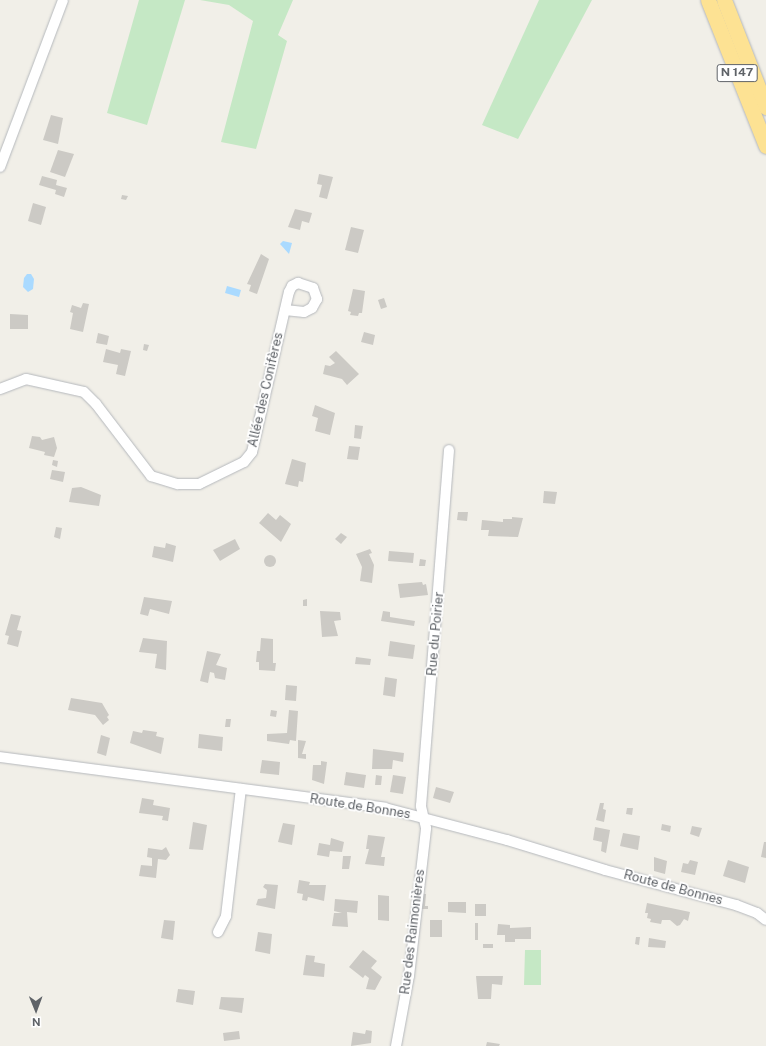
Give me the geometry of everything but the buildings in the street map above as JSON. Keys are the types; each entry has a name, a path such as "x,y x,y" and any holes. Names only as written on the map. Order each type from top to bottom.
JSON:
{"highway":[{"name":"N 147","path":"708,0 766,146"},
{"name":"N 147","path":"724,0 766,107"}],"street":[{"path":"0,168 27,91 63,0"},
{"name":"Allée des Conifères","path":"0,389 26,379 84,392 96,404 151,476 178,484 199,484 244,462 252,452 285,310"},
{"name":"Rue du Poirier","path":"423,817 421,806 449,450"},
{"name":"Route de Bonnes","path":"0,758 385,808 423,817 762,911 766,920"},
{"path":"218,932 226,916 241,789"},
{"name":"Rue des Raimonières","path":"396,1046 409,976 426,828 423,817"}],"green space":[{"path":"139,0 185,0 147,125 107,113"},
{"path":"200,0 293,0 278,35 287,41 256,149 221,142 253,21 229,5"},
{"path":"539,0 592,0 518,139 482,125"},
{"path":"525,950 541,950 541,985 524,985"}],"water":[{"path":"283,241 292,243 289,254 280,244"},
{"path":"27,274 31,274 34,279 33,289 28,292 23,287 24,278"},
{"path":"227,286 241,290 239,297 225,293"}]}
